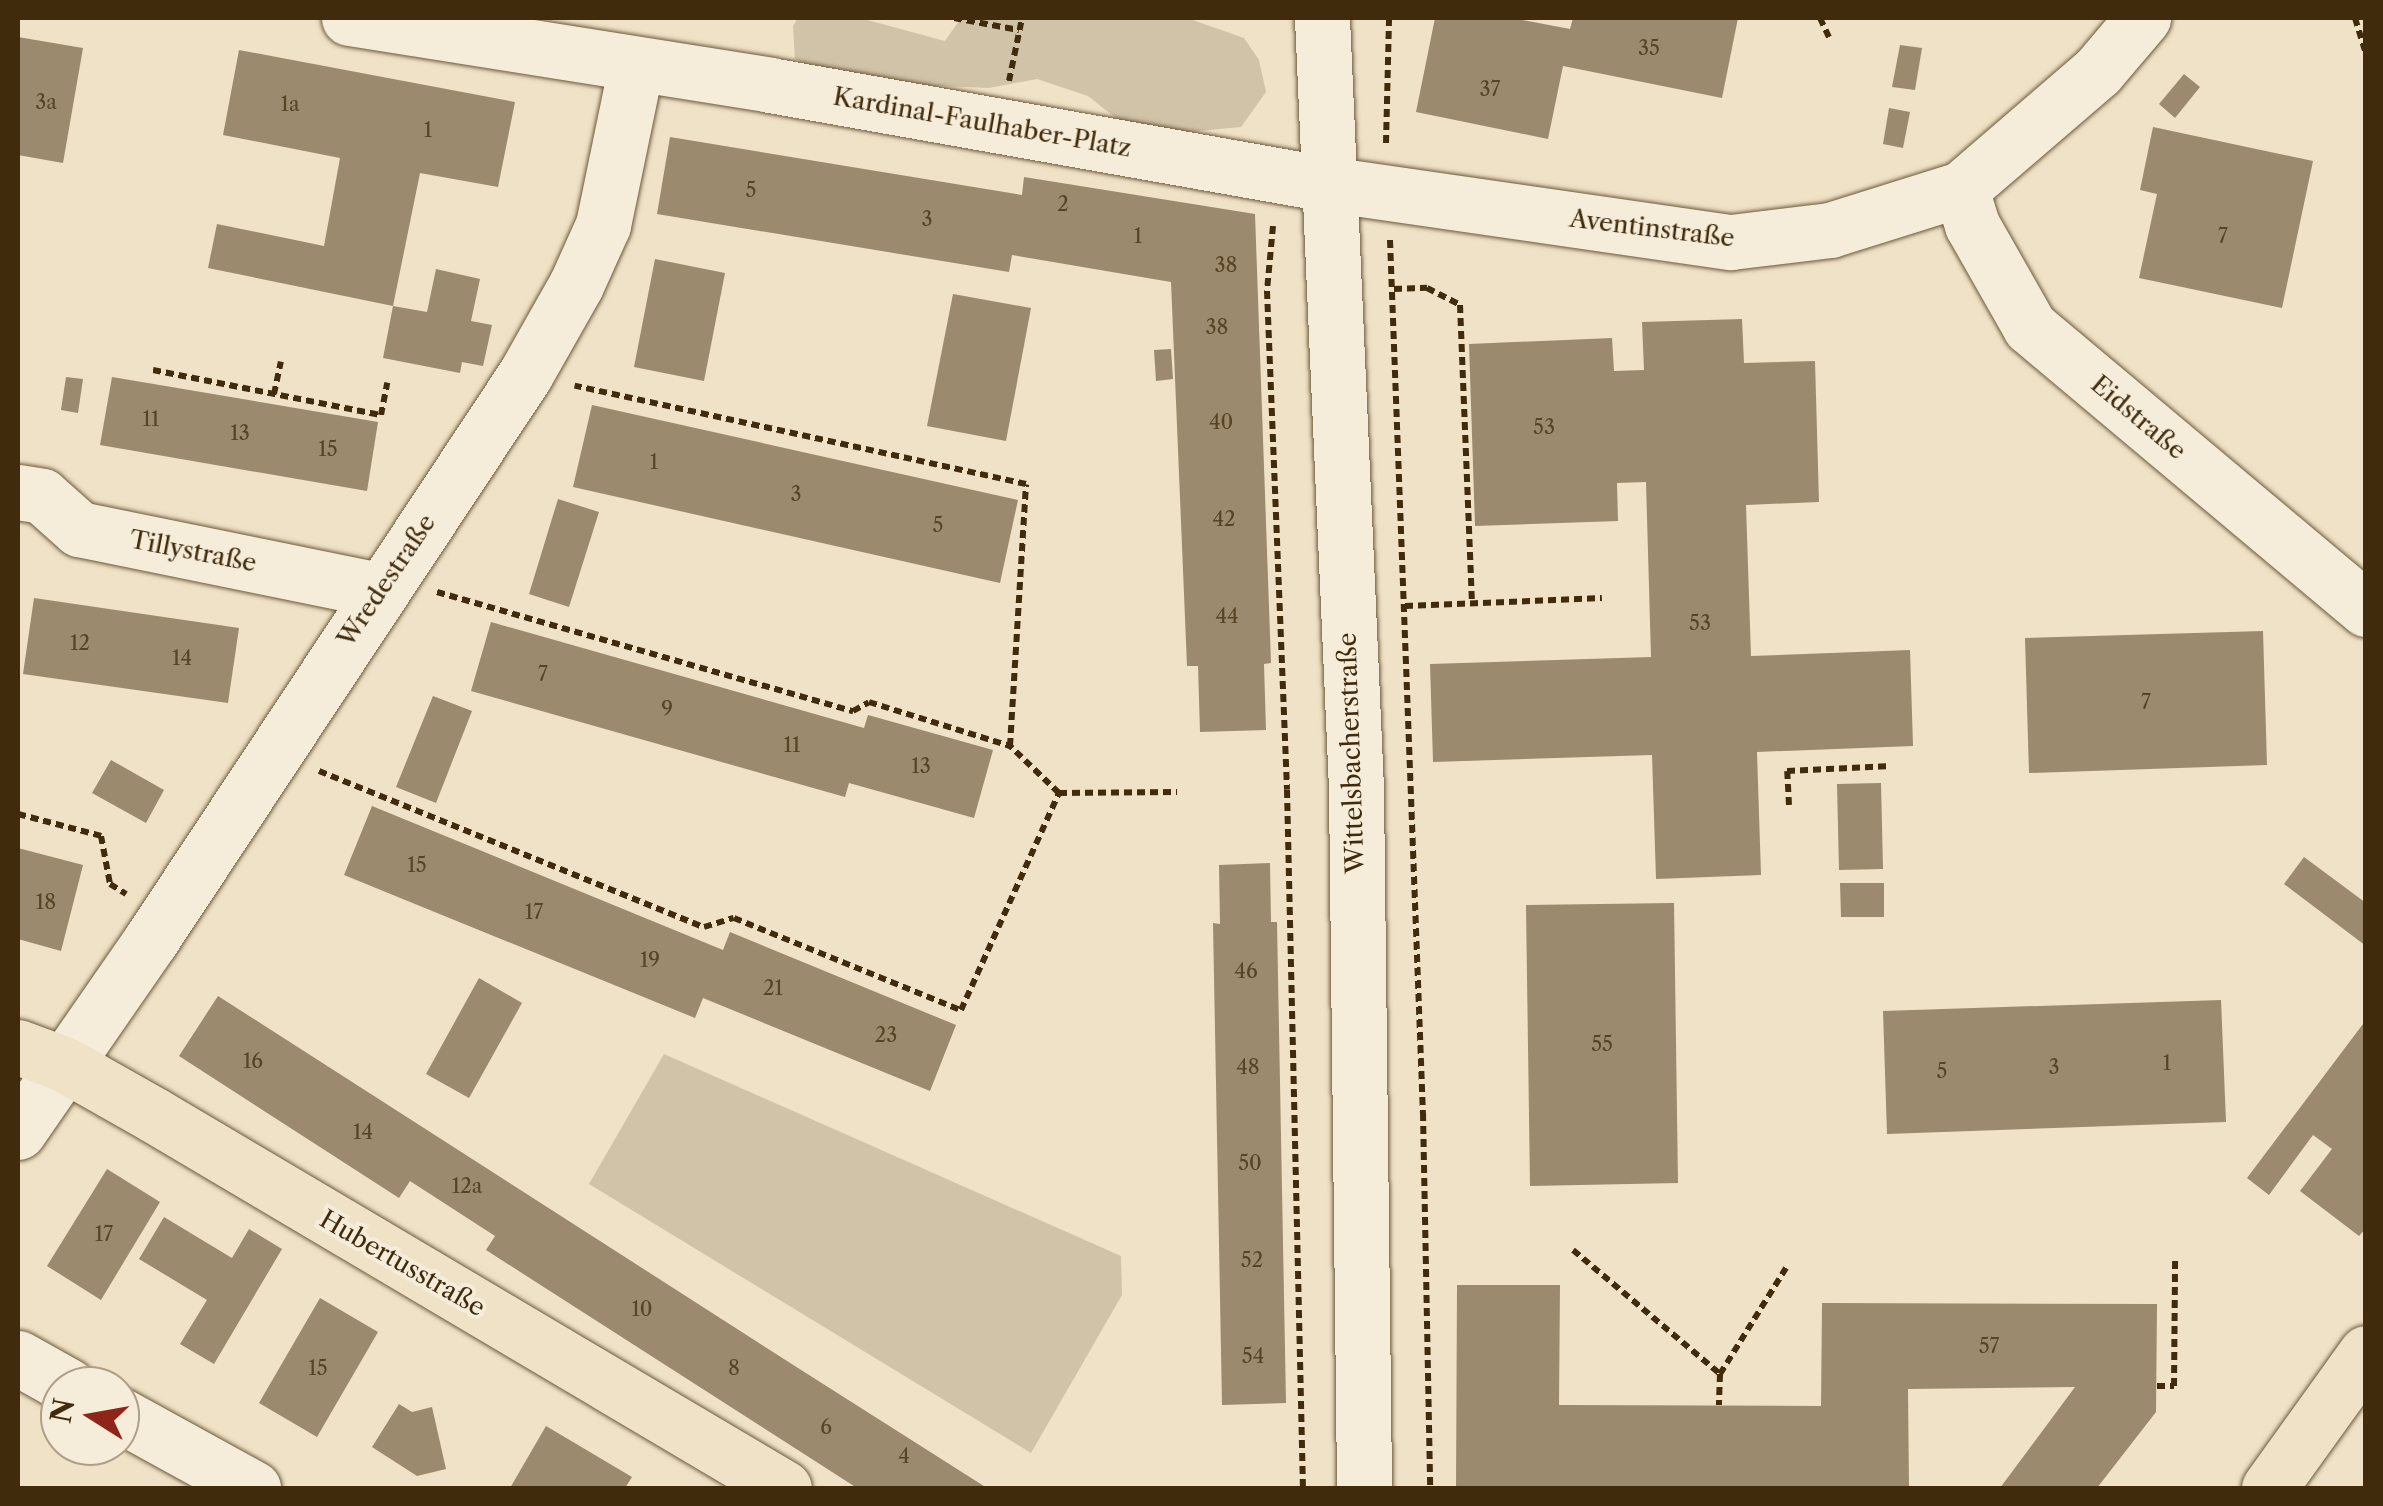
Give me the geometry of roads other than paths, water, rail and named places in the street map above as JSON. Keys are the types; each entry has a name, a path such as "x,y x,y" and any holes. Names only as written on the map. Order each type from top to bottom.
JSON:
{"main road":[{"name":"Hubertusstraße","path":"41,1056 784,1488"},
{"path":"2269,1488 2366,1353"}],"street":[{"name":"Kardinal-Faulhaber-Platz","path":"349,18 1302,180"},
{"name":"Wittelsbacherstraße","path":"1322,18 1302,180 1356,789 1364,1488"},
{"name":"Aventinstraße","path":"1302,180 1731,242 1830,230 1961,189 2098,71 2143,18"},
{"name":"Wredestraße","path":"18,1132 41,1056 166,918 525,375 576,286 603,225 636,65"},
{"name":"Eidstraße","path":"1961,189 1972,225 2030,327 2366,608"},
{"name":"Tillystraße","path":"18,492 42,496 79,528 384,584"},
{"path":"18,1358 40,1370"},
{"path":"140,1426 253,1488"}]}
